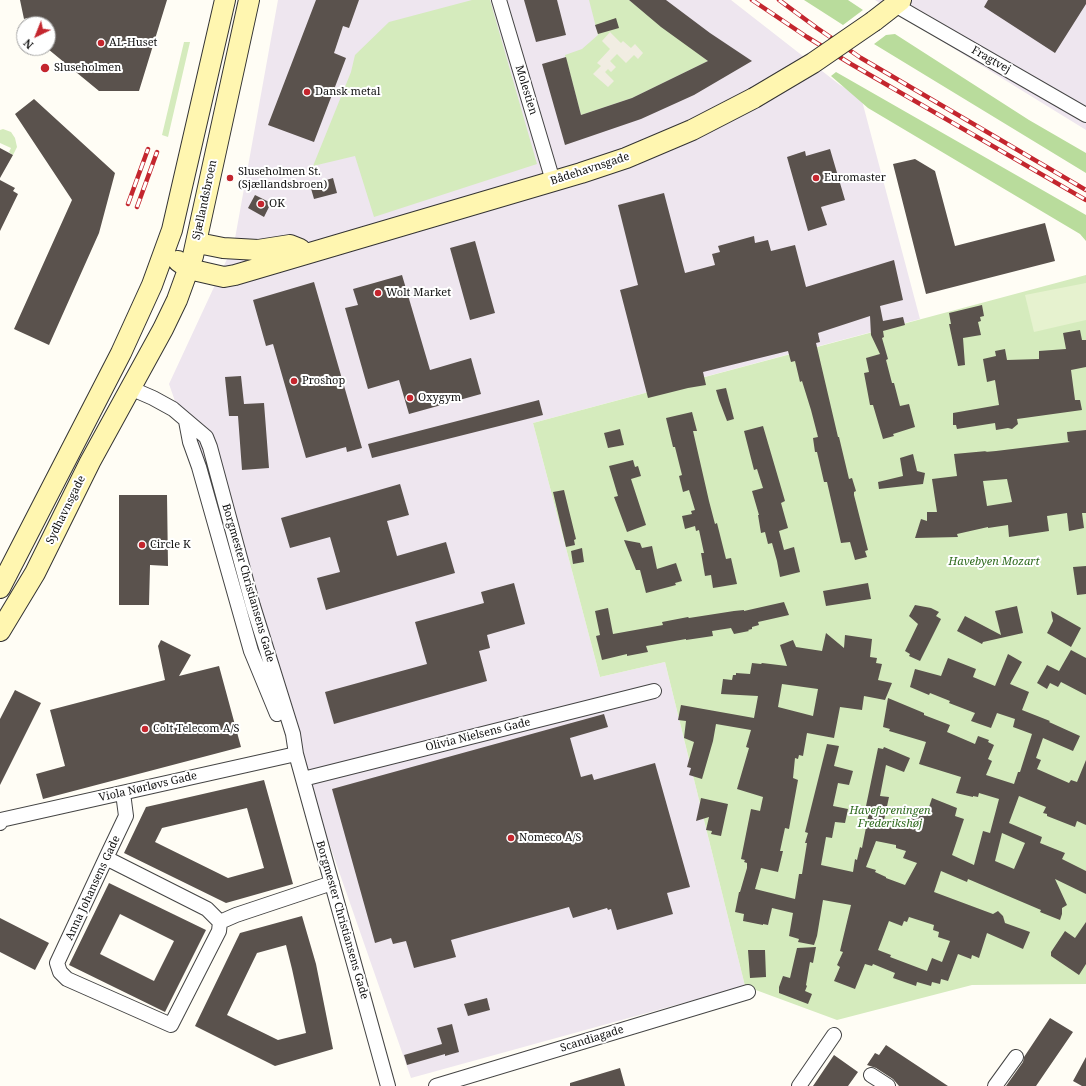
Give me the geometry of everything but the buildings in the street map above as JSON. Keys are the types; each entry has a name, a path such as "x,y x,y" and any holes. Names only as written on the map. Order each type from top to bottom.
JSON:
{"street":[{"path":"106,382 139,315 172,230 224,0"},
{"name":"Sjællandsbroen","path":"130,388 178,300 191,262 249,0"},
{"name":"Molestien","path":"499,0 553,181"},
{"name":"Bådehavnsgade","path":"164,252 224,276 235,275 626,158 692,130 754,98 813,63 898,2"},
{"name":"Fragtvej","path":"898,2 1086,115"},
{"path":"198,235 198,239 203,244 223,248 258,250 290,245 309,252"},
{"name":"Borgmester Christiansens Gade","path":"106,382 130,388 165,404 206,437 213,455 253,606 293,734 296,754 388,1086"},
{"name":"Sydhavnsgade","path":"0,588 106,382"},
{"name":"Sydhavnsgade","path":"0,631 35,573 90,462 130,388"},
{"name":"Olivia Nielsens Gade","path":"303,779 654,691"},
{"name":"Viola Nørløvs Gade","path":"1,821 296,754"},
{"name":"Anna Johansens Gade","path":"123,793 126,816 57,963 60,972 67,979 171,1025 219,931 220,922"},
{"path":"106,858 207,909 220,922 236,915 332,883"},
{"name":"Scandiagade","path":"436,1086 748,992"},
{"path":"799,1086 834,1035"},
{"path":"996,1086 1016,1057"},
{"path":"871,1074 888,1086"}],"shaded area":[{"path":"278,0 731,0 840,85 861,97 920,319 533,423 600,677 665,662 745,986 411,1078 169,384 234,244"},
{"path":"875,0 1086,0 1086,130"},
{"path":"610,32 621,43 623,41 631,48 635,44 643,53 638,59 634,55 626,63 617,54 610,61 616,67 611,72 608,69 605,72 614,81 608,87 593,74 601,66 597,63 610,49 602,41"}],"green space":[{"path":"472,0 490,0 537,164 374,217 355,156 313,166 351,72 355,55 389,22"},
{"path":"589,0 629,0 708,61 632,98 581,115 565,55 582,49 598,35"},
{"path":"804,0 848,0 863,10 843,25"},
{"path":"895,34 1029,120 1086,153 1086,173 874,44 886,35"},
{"path":"184,42 190,42 168,137 162,135"},
{"path":"836,72 1086,215 1086,241 1080,234 868,108 831,76"},
{"path":"3,129 11,132 15,138 17,147 13,155 9,152 11,148 0,143 0,130"},
{"name":"Haveforeningen Frederikshøj","path":"1086,275 1086,984 972,985 837,1020 745,986 665,662 600,677 533,423"},
{"path":"1086,283 1086,320 1034,332 1025,295"}],"railway":[{"path":"752,0 807,37 851,64 1086,200"},
{"path":"779,0 861,58 1086,190"},
{"path":"128,204 148,149"},
{"path":"137,207 157,152"}],"place":[{"name":"AL-Huset","path":"101,43"},
{"name":"Sluseholmen","path":"45,68"},
{"name":"Dansk metal","path":"307,92"},
{"name":"Sluseholmen St. (Sjællandsbroen)","path":"230,178"},
{"name":"Euromaster","path":"816,178"},
{"name":"OK","path":"261,204"},
{"name":"Wolt Market","path":"378,293"},
{"name":"Proshop","path":"294,381"},
{"name":"Oxygym","path":"410,398"},
{"name":"Circle K","path":"142,545"},
{"name":"Colt Telecom A/S","path":"145,729"},
{"name":"Nomeco A/S","path":"511,838"}],"park label":[{"name":"Havebyen Mozart","path":"994,562"}]}
